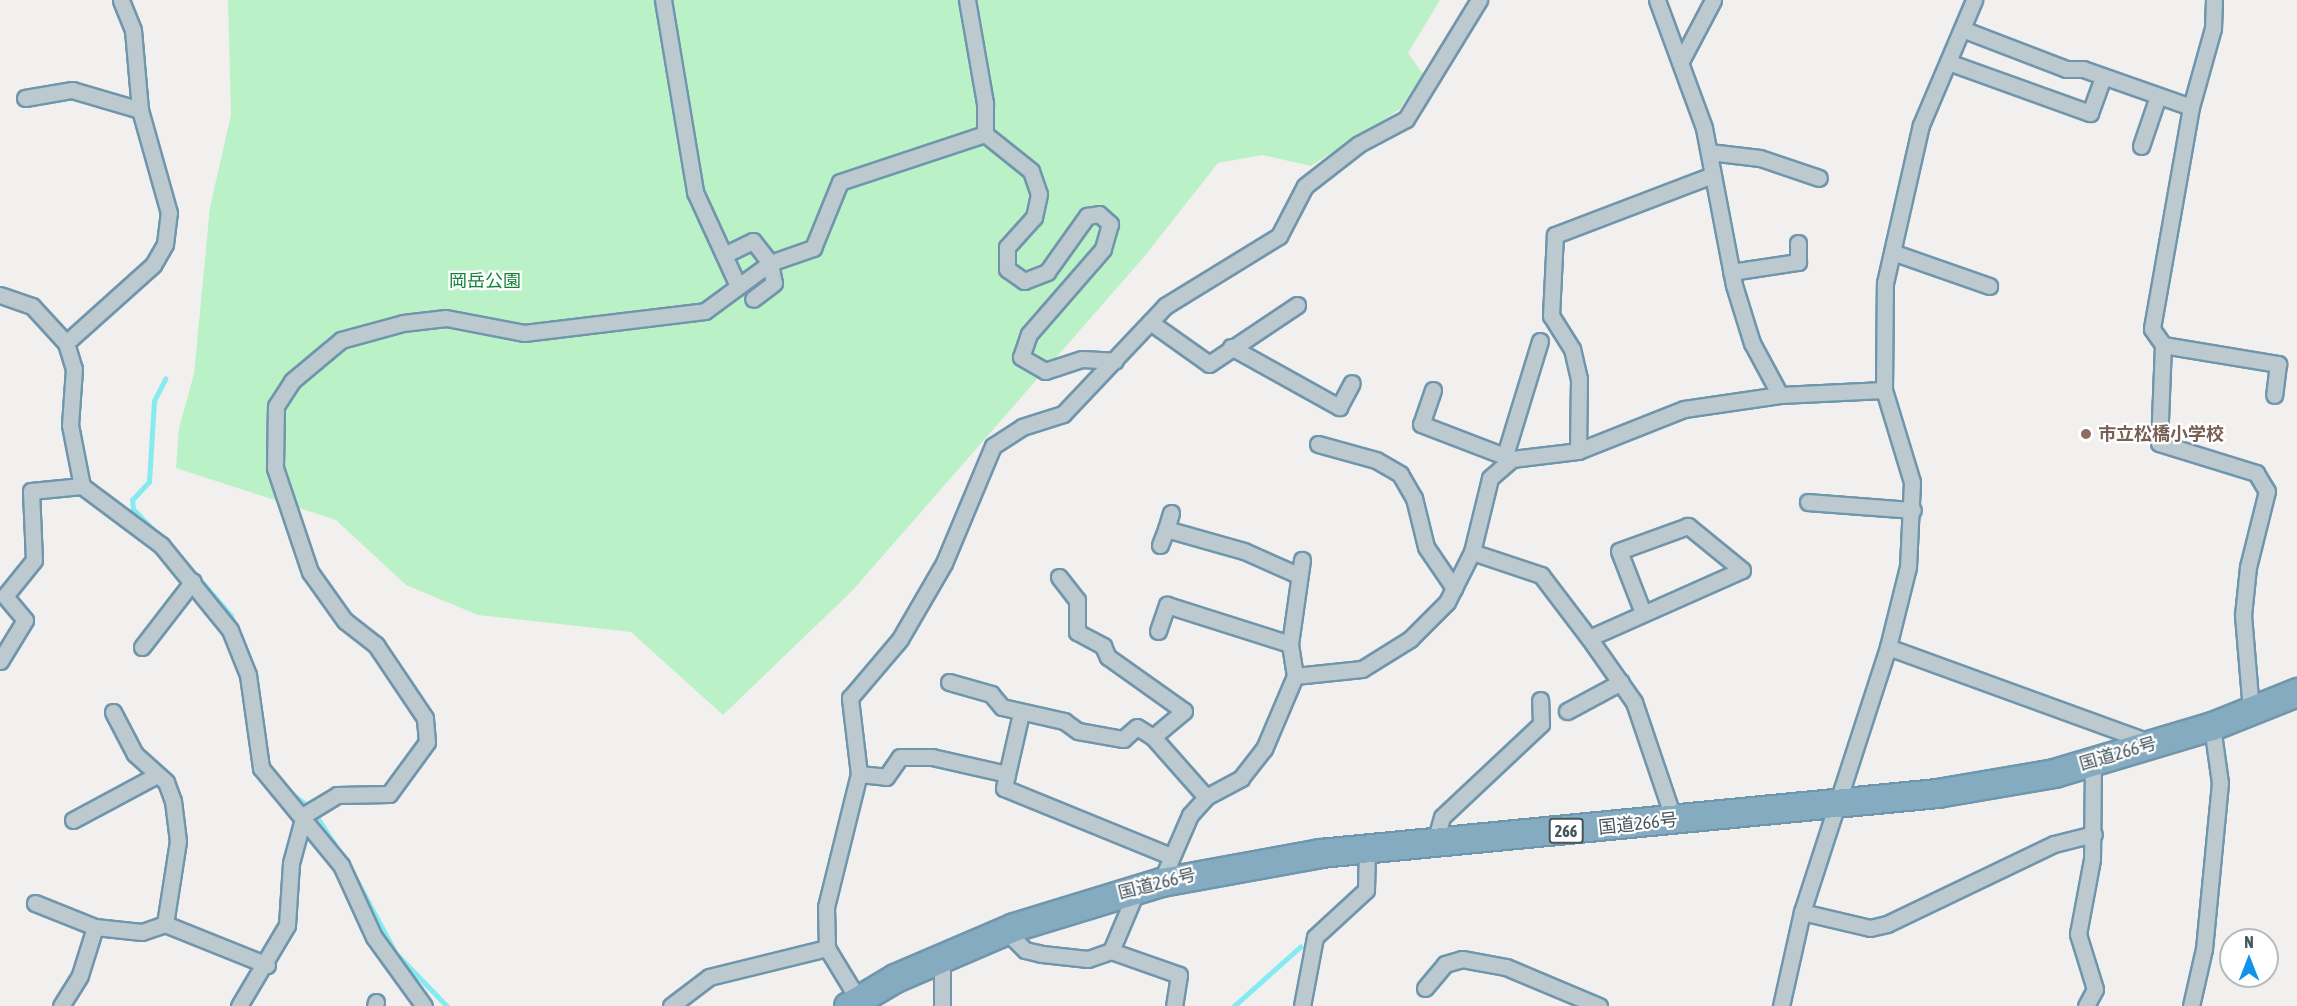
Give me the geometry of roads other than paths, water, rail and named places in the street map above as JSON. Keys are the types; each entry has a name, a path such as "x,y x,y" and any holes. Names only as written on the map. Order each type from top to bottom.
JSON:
{"highway":[{"name":"国道266号","path":"857,1004 942,955 1005,930 1150,885 1276,858 1434,845 1937,793 2093,762 2212,726 2297,693"}],"street":[{"path":"66,343 153,264 165,244 169,213 140,110 133,30 121,0"},
{"path":"663,0 694,192 738,286"},
{"path":"967,0 986,103 985,134"},
{"path":"857,1004 827,948 826,907 860,774 850,699 900,639 944,563 993,446 1022,427 1064,414 1165,306 1279,236 1305,186 1359,144 1406,119 1479,0"},
{"path":"1657,0 1681,61 1709,152 1731,272 1752,344 1780,395"},
{"path":"1681,61 1713,0"},
{"path":"1781,1006 1802,912 1833,804 1888,647 1908,567 1913,510 1912,482 1884,390 1885,283 1921,125 1974,0"},
{"path":"2214,0 2213,28 2191,107 2155,301 2152,329 2163,345 2159,443 2256,473 2267,491 2248,567 2243,615 2251,711"},
{"path":"1962,29 2066,69 2103,77 2191,107"},
{"path":"1948,62 2090,113 2103,77"},
{"path":"25,98 72,90 140,110"},
{"path":"2141,146 2158,96"},
{"path":"239,1006 267,965 287,925 291,863 304,816 337,795 389,794 427,741 425,718 376,645 345,621 310,573 275,468 276,406 292,381 341,340 403,323 446,318 524,333 651,321 705,311 770,263 813,248 840,183 985,134"},
{"path":"985,134 1031,171 1039,194 1034,217 1007,247 1007,269 1024,281 1047,272 1088,216 1099,214 1110,224 1103,249 1029,334 1021,357 1045,371 1082,359 1115,361"},
{"path":"1709,152 1761,158 1819,178"},
{"path":"1578,451 1579,379 1572,349 1551,316 1555,235 1712,175"},
{"path":"724,255 753,241 770,263 774,283 753,299"},
{"path":"1731,272 1798,262 1798,243"},
{"path":"1892,252 1989,286"},
{"path":"0,295 33,306 66,343 74,369 70,426 82,486 161,545 193,581 239,646 261,768 304,816 341,865 392,968 424,1006"},
{"path":"1150,322 1209,364 1231,347 1297,305"},
{"path":"1295,676 1362,669 1375,662 1410,639 1454,588 1472,552 1490,478 1509,455 1540,341"},
{"path":"2163,345 2278,364 2274,395"},
{"path":"1231,347 1339,407 1352,383"},
{"path":"1433,390 1421,424 1509,455 1578,451 1684,409 1780,395 1884,390"},
{"path":"1318,444 1376,459 1400,474 1414,498 1426,548 1454,588"},
{"path":"0,661 25,621 2,594 34,560 32,491 82,486"},
{"path":"1808,502 1913,510"},
{"path":"1160,545 1171,513"},
{"path":"1589,638 1742,570 1688,526 1618,551 1643,613"},
{"path":"1166,529 1244,551 1298,575"},
{"path":"1472,552 1540,575 1589,638 1634,702 1674,820"},
{"path":"1111,951 1150,885 1171,856 1190,815 1206,797 1241,778 1264,749 1295,676 1290,644 1298,575 1302,560"},
{"path":"1059,578 1077,600 1077,632 1103,646 1108,657 1184,711 1154,736"},
{"path":"142,647 193,581"},
{"path":"1158,631 1167,605 1290,644"},
{"path":"1888,647 2154,744"},
{"path":"949,682 991,694 1002,707 1064,721 1078,731 1123,739 1137,727 1154,736 1206,797"},
{"path":"1567,711 1621,682"},
{"path":"1434,845 1442,817 1541,724 1540,700"},
{"path":"113,712 135,754 157,775 173,801 178,841 165,924"},
{"path":"1022,713 1017,750 1004,788 1171,856"},
{"path":"2191,1006 2204,949 2220,783 2212,726"},
{"path":"860,774 886,777 900,757 932,757 1007,774"},
{"path":"2086,1006 2095,989 2078,934 2094,834 2093,762"},
{"path":"74,820 157,775"},
{"path":"1802,912 1870,928 1887,924 2054,844 2094,834"},
{"path":"1302,1006 1315,936 1366,890 1367,850"},
{"path":"35,903 95,927 142,932 165,924 267,965"},
{"path":"61,1006 80,975 95,927"},
{"path":"1005,930 1025,950 1088,959 1111,951 1179,975 1174,1006"},
{"path":"671,1006 709,977 827,948"},
{"path":"942,955 942,1006"},
{"path":"1425,988 1445,964 1462,959 1506,966 1599,1006"}],"waterway":[{"path":"154,531 133,509 132,500 149,482 154,401 165,379"},
{"path":"172,547 231,615 254,673"},
{"path":"290,792 307,805"},
{"path":"314,812 345,860"},
{"path":"350,867 396,953 447,1006"},
{"path":"1234,1006 1300,947"}],"place":[{"name":"市立松橋小学校","path":"2086,434"}],"park label":[{"name":"岡岳公園","path":"485,281"}]}
